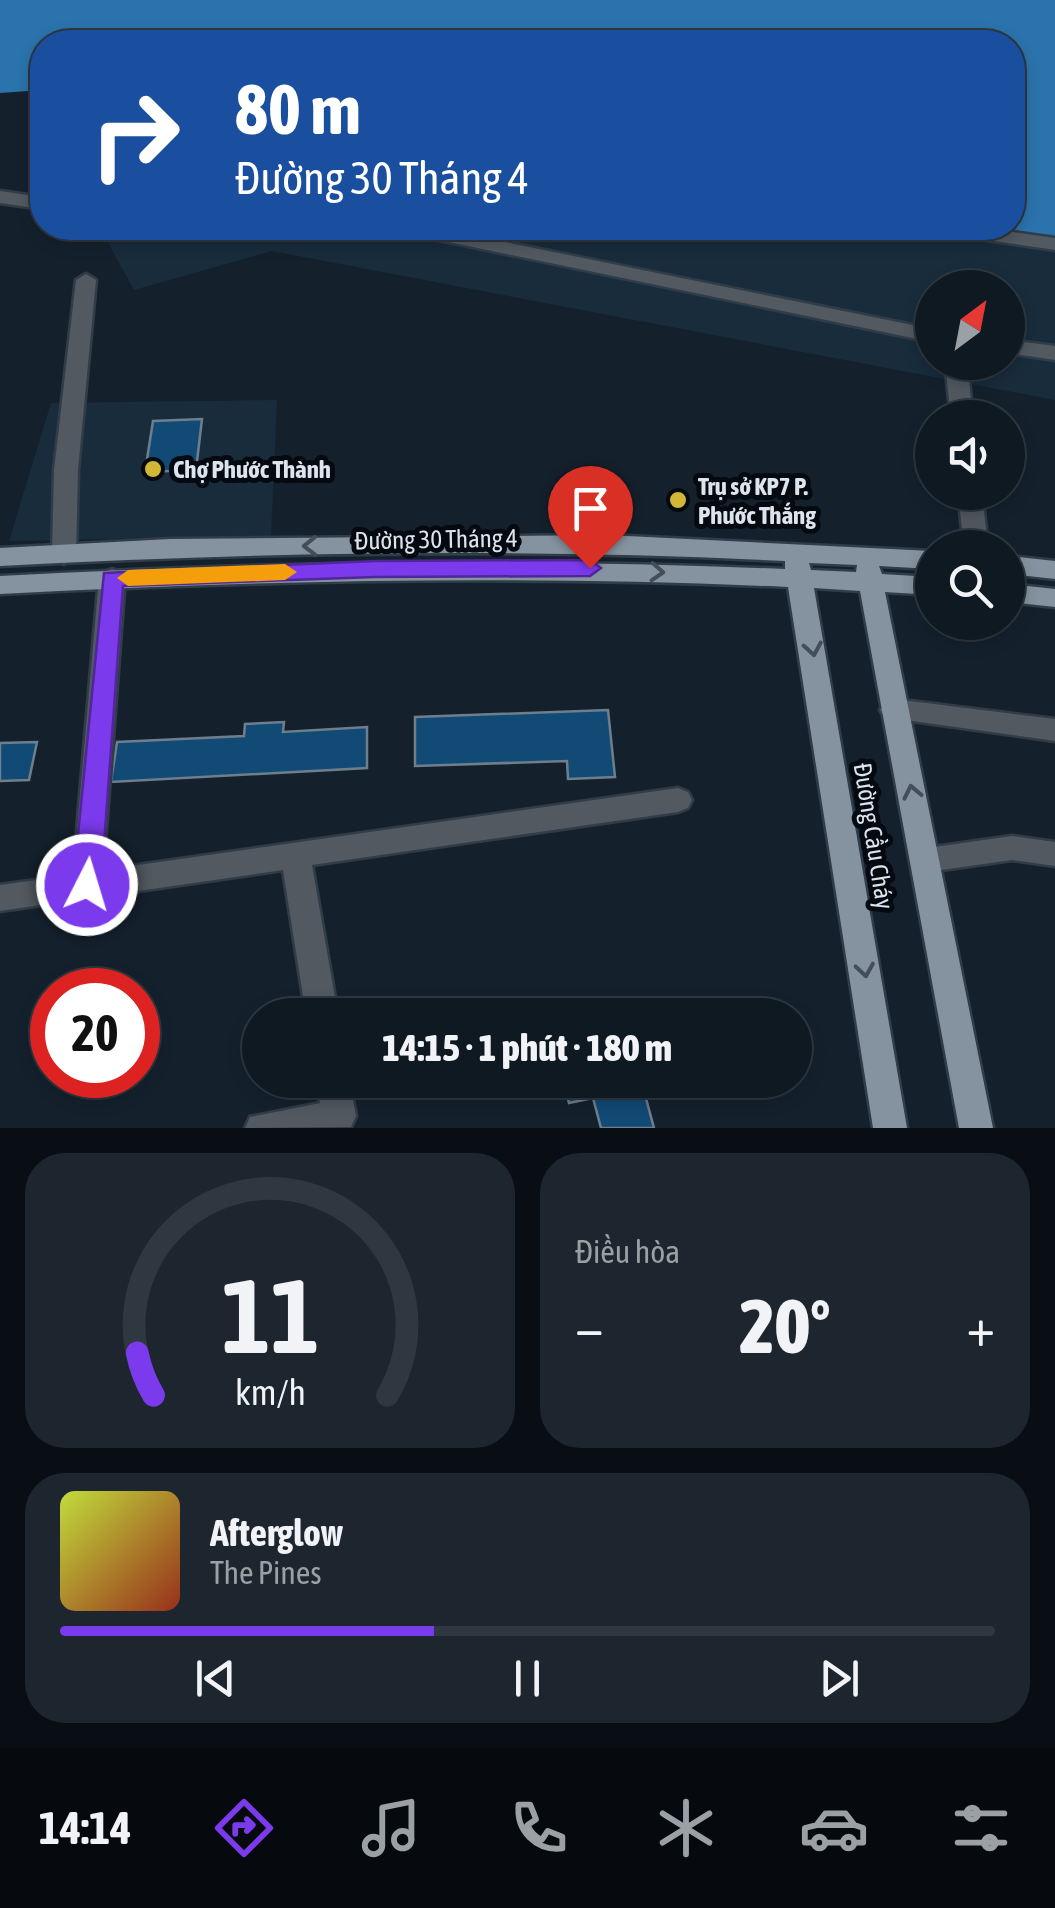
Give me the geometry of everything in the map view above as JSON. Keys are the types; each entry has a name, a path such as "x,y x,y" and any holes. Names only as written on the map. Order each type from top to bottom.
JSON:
{"main road":[{"name":"Đường 30 Tháng 4","path":"0,557 64,555 111,566"},
{"name":"Đường 30 Tháng 4","path":"0,585 111,566 869,569 915,562"},
{"name":"Đường Cầu Cháy","path":"798,566 890,1128"},
{"path":"1025,567 1055,570"},
{"name":"Đường 30 Tháng 4","path":"869,569 915,581"},
{"name":"Đường Cầu Cháy","path":"869,569 976,1128"},
{"path":"1025,595 1055,598"}],"street":[{"path":"0,198 30,202"},
{"path":"468,240 915,332"},
{"path":"1025,240 1055,244"},
{"path":"64,555 66,470 86,280"},
{"path":"1025,349 1055,353"},
{"path":"87,885 111,566"},
{"path":"894,710 1055,730"},
{"path":"0,898 678,800"},
{"path":"926,860 1012,848 1055,854"},
{"path":"296,855 319,998"},
{"path":"262,1128 339,1116 336,1098"}],"shaded area":[{"path":"1025,238 1055,243 1055,400 950,380 1025,380 1025,270 915,270 915,373 272,251 134,290 107,240"},
{"name":"Chợ Phước Thành","path":"277,400 271,536 9,541 51,403"}],"water":[{"path":"0,0 1055,0 1055,243 1025,238 1025,30 30,30 30,91 0,93"}],"building":[{"path":"202,419 196,470 145,472 153,421"},
{"path":"608,710 615,777 568,779 567,761 415,766 415,717"},
{"path":"284,722 283,732 367,727 367,768 111,782 117,742 244,736 245,724"},
{"path":"37,742 29,780 0,781 0,743"},
{"path":"568,1098 593,1098 569,1103"},
{"path":"593,1098 646,1098 654,1128 601,1128"}],"slow traffic":[{"path":"128,578 285,572"}],"place":[{"name":"Chợ Phước Thành","path":"153,469"},
{"name":"Trụ sở KP7 P. Phước Thắng","path":"678,500"}],"route":[{"path":"87,885 112,578 375,569 590,568"}]}
